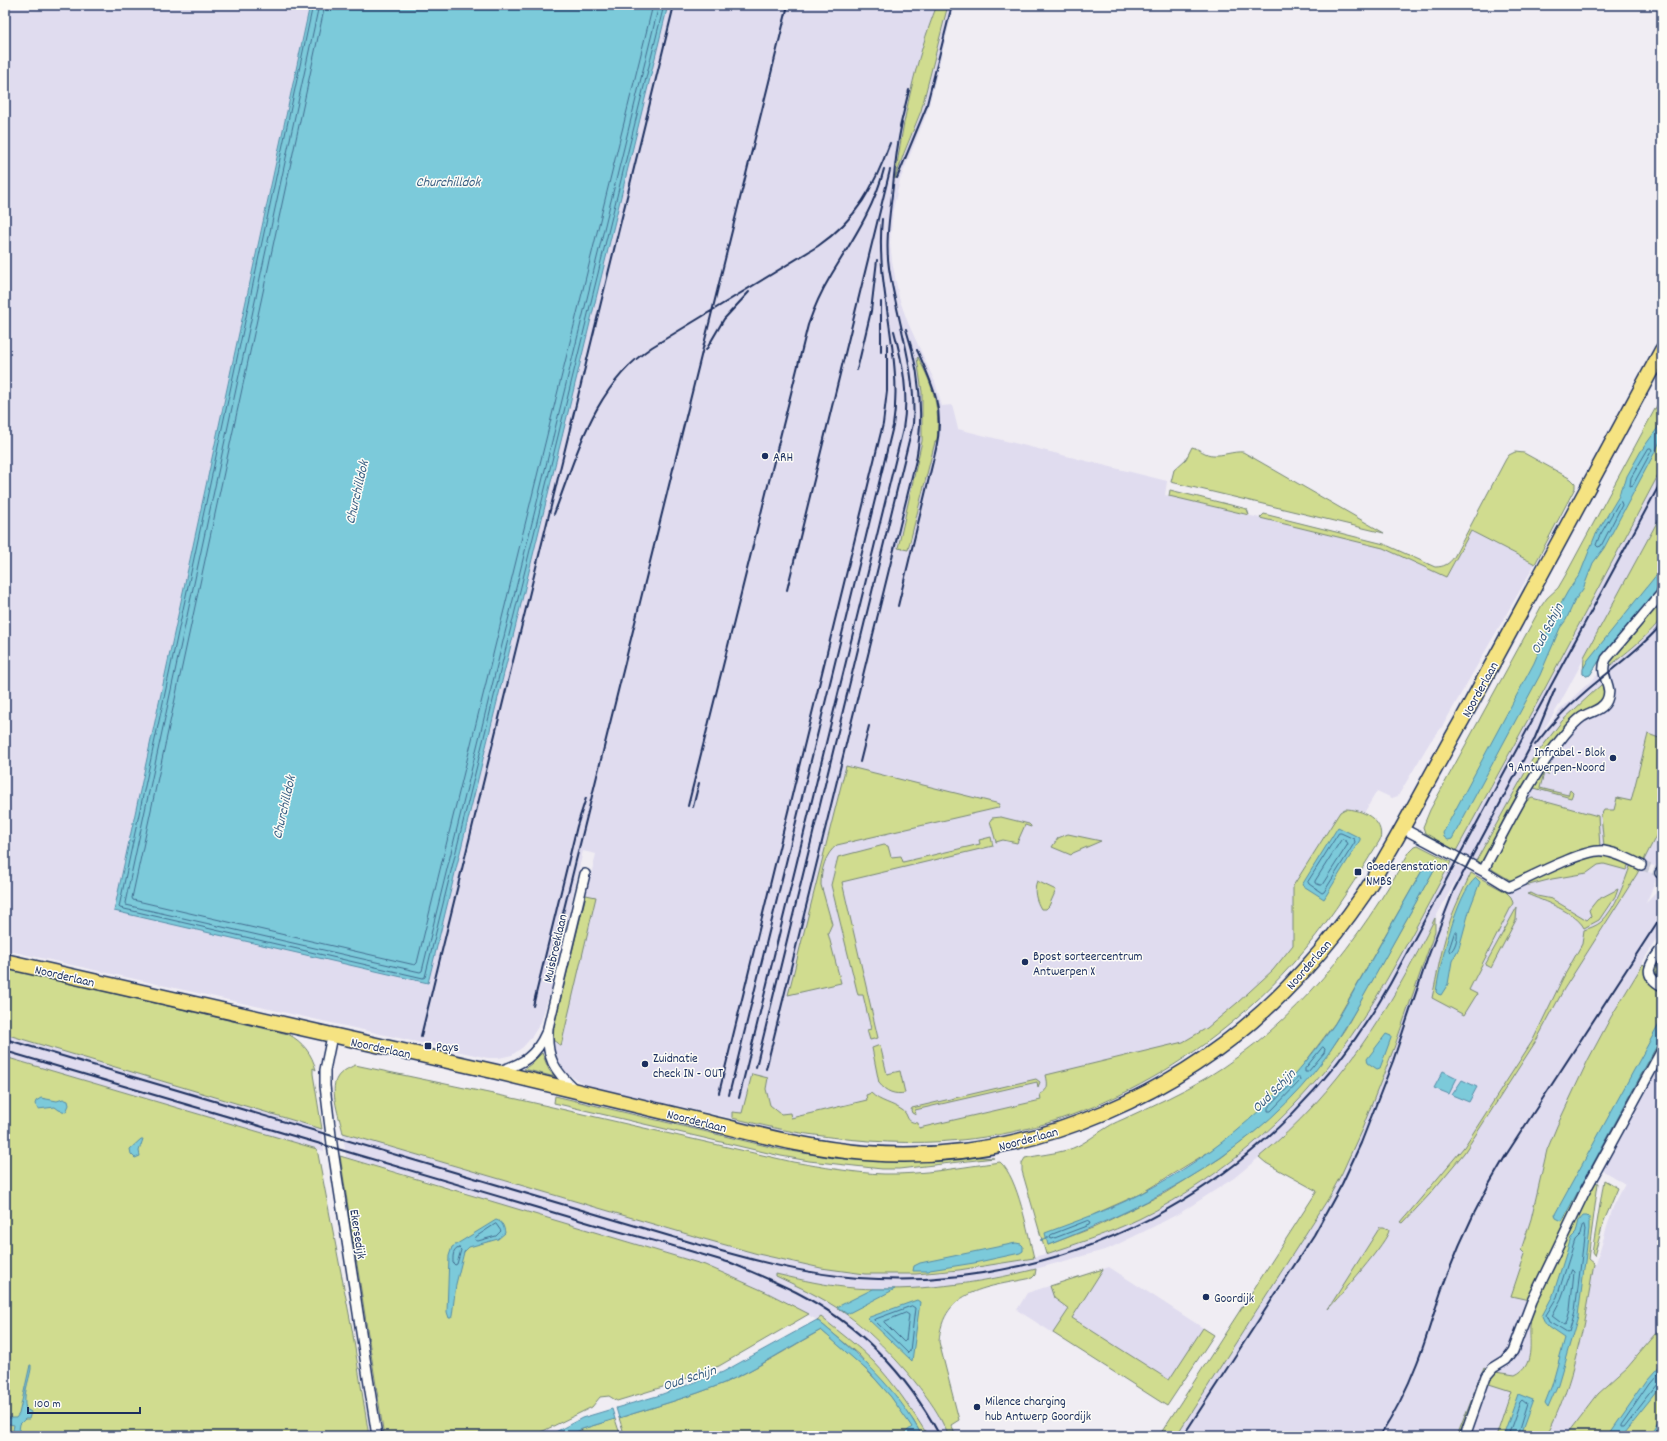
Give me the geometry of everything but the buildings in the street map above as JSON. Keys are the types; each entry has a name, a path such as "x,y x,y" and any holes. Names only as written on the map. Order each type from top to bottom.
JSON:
{"main road":[{"name":"Noorderlaan","path":"5,961 495,1072 791,1143 870,1154 955,1152 1011,1144 1048,1134 1093,1118 1134,1100 1171,1079 1210,1053 1248,1024 1281,995 1309,965 1338,929 1364,893 1402,828 1592,483 1662,350"}],"street":[{"path":"1483,871 1517,806 1546,760 1565,735 1581,718 1600,708 1605,703 1609,693 1603,670 1606,659 1662,593"},
{"path":"1402,828 1483,871 1509,887 1582,854 1602,851 1619,855 1642,865"},
{"name":"Muisbroeklaan","path":"495,1072 514,1067 526,1060 542,1042 548,1028 585,874"},
{"path":"1662,948 1652,961 1649,972 1651,978 1662,986"},
{"name":"Muisbroeklaan","path":"548,1028 547,1043 549,1055 563,1078 576,1091"},
{"name":"Ekersedijk","path":"332,1036 325,1070 325,1086 332,1144 377,1436"},
{"path":"1465,1436 1486,1376 1493,1368 1506,1360 1513,1351 1530,1308 1585,1191 1662,1050"}],"shaded area":[{"path":"5,5 310,5 114,911 668,5 937,5 921,51 904,120 896,176 921,111 948,5 954,5 927,113 900,180 893,210 890,243 899,298 908,323 935,382 942,406 952,405 958,429 1167,481 1165,495 1383,548 1446,577 1471,531 1535,564 1442,727 1430,742 1398,796 1392,798 1377,791 1364,813 1376,821 1298,946 1230,1015 1143,1074 929,1134 774,1119 766,1089 768,1078 742,1113 733,1112 732,1118 592,1087 572,1077 564,1070 555,1055 553,1032 596,854 583,851 551,989 541,1022 531,1038 523,1047 512,1055 499,1058 488,1058 5,950"},
{"path":"1662,468 1662,512 1558,707 1539,737 1560,710 1599,674 1602,684 1610,677 1607,668 1633,647 1652,629 1662,616 1662,869 1643,862 1640,868 1658,876 1646,903 1662,887 1662,930 1611,1017 1588,1060 1547,1150 1531,1219 1521,1250 1525,1254 1511,1295 1535,1302 1529,1326 1529,1359 1511,1391 1496,1436 1176,1436 1328,1199 1342,1173 1394,1048 1428,950 1458,876 1394,995 1353,1060 1304,1117 1274,1145 1234,1178 1180,1213 1108,1249 1028,1271 962,1284 917,1289 873,1289 831,1285 776,1275 812,1292 837,1307 876,1340 924,1393 938,1414 949,1436 922,1436 913,1420 859,1355 817,1320 768,1293 705,1265 510,1208 463,1191 346,1157 343,1133 704,1239 758,1254 821,1268 930,1274 1001,1264 1046,1254 1100,1236 1139,1219 1183,1195 1217,1172 1251,1146 1284,1116 1316,1081 1362,1020 1392,970 1451,862 1472,873 1476,861 1456,851 1543,692"},
{"path":"5,1034 322,1129 324,1151 5,1057"},
{"path":"1662,1055 1662,1327 1627,1368 1598,1394 1566,1436 1546,1436 1563,1401 1584,1321 1594,1264 1596,1264 1613,1207 1625,1184 1600,1169"},
{"path":"1109,1267 1214,1335 1167,1406 1017,1310 1027,1293"}],"green space":[{"path":"937,5 948,5 921,111 895,179 902,135 916,69"},
{"path":"918,357 935,398 938,429 937,441 935,442 908,550 898,548 922,441 922,392"},
{"path":"1662,396 1662,468 1543,692 1456,851 1425,833 1423,827 1430,810 1542,605 1558,588 1565,576"},
{"path":"1192,447 1210,455 1243,452 1384,533 1171,482 1174,470 1186,459"},
{"path":"1515,452 1524,453 1571,479 1575,483 1575,488 1535,564 1471,531 1446,577 1383,548 1260,518 1264,514 1384,544 1435,567 1444,566 1454,557 1506,459 1509,455"},
{"path":"1170,490 1247,509 1249,515 1169,496"},
{"path":"1662,513 1662,585 1599,661 1590,675 1586,676 1583,673 1584,657"},
{"path":"1662,598 1663,614 1653,629 1607,668 1607,664"},
{"path":"1602,684 1604,694 1602,699 1538,763 1522,789 1482,864 1476,861 1532,760 1562,721"},
{"path":"1648,734 1659,738 1662,734 1662,815 1657,834 1643,862 1604,847 1601,815 1604,810 1614,810 1617,798 1631,801"},
{"path":"1547,764 1551,765 1548,775 1544,773 1540,788 1568,795 1570,790 1573,793 1571,798 1534,788 1533,786"},
{"path":"846,766 1000,804 998,808 837,845 829,853 824,863 821,885 832,924 828,933 841,983 788,995"},
{"path":"1532,798 1598,816 1600,847 1514,880 1510,880 1493,870 1491,867 1492,863 1526,801"},
{"path":"1345,809 1358,811 1376,821 1381,833 1380,840 1336,909 1306,948 1272,986 1235,1020 1195,1051 1152,1078 1107,1101 1060,1119 1011,1132 943,1142 888,1142 833,1137 794,1132 732,1118 732,1112 742,1113 752,1074 768,1078 766,1089 770,1105 781,1114 790,1113 791,1118 867,1100 866,1095 871,1093 902,1110 909,1120 918,1123 919,1128 1041,1100 1040,1094 1045,1091 1047,1086 1046,1075 1183,1042 1207,1028 1237,1003 1273,970 1293,945 1293,886 1340,812"},
{"path":"1001,817 1029,824 1031,827 1025,825 1017,843 1003,840 996,842 990,821 992,818"},
{"path":"1068,834 1101,841 1071,855 1052,847 1058,838"},
{"path":"991,837 993,846 842,882 878,1038 870,1040 867,1030 871,1029 863,995 858,995 831,885 838,857 884,845 888,846 891,857 901,856 903,862 980,844 979,840"},
{"path":"1418,845 1451,862 1397,962 1374,1001 1340,1051 1316,1081 1264,1134 1235,1159 1204,1181 1139,1219 1093,1238 1046,1254 1022,1171 1022,1163 1025,1158 1062,1151 1078,1146 1112,1125 1169,1098 1206,1078 1239,1056 1270,1031 1323,978 1369,917 1410,851","holes":["1427,862 1436,864 1345,1029 1327,1055 1305,1081 1253,1133 1222,1157 1165,1193 1095,1227 1048,1245 1095,1214 1140,1194 1215,1148 1247,1123 1297,1073 1335,1023"]},
{"path":"1601,855 1616,858 1629,864 1626,870 1604,864 1598,865 1587,873 1552,879 1529,885 1521,885 1581,858"},
{"path":"1631,864 1640,868 1637,874 1564,989 1536,1041 1464,1153 1430,1194 1403,1223 1401,1222 1464,1147 1533,1040 1563,978 1582,944 1584,930 1601,922 1611,910 1619,895"},
{"path":"1471,873 1506,892 1511,897 1513,903 1469,990 1477,994 1464,1015 1432,998 1441,954 1450,921"},
{"path":"1037,881 1056,890 1049,906 1046,909 1041,909 1036,899 1035,888"},
{"path":"1618,889 1616,895 1599,920 1584,928 1580,922 1567,912 1527,894 1531,893 1537,896 1552,899 1587,920 1591,916 1589,910 1597,900"},
{"path":"586,895 596,897 561,1046 553,1040 554,1026"},
{"path":"1517,907 1516,920 1491,968 1485,965"},
{"path":"1435,918 1435,931 1394,1048 1362,1129 1342,1173 1328,1199 1176,1436 1159,1436 1317,1191 1266,1163 1259,1157 1314,1105 1338,1077 1381,1016"},
{"path":"1662,953 1662,982 1656,975 1654,968"},
{"path":"1643,964 1645,966 1645,974 1649,981 1654,986 1662,990 1662,1045 1611,1137 1529,1300 1511,1296 1525,1254 1521,1250 1531,1219 1547,1150 1588,1060 1611,1017"},
{"path":"5,968 288,1034 306,1049 314,1064 316,1070 313,1068 313,1074 322,1129 5,1034"},
{"path":"880,1045 887,1074 900,1071 905,1093 898,1094 891,1092 879,1083 872,1048"},
{"path":"542,1053 549,1070 555,1077 524,1069"},
{"path":"5,1057 317,1149 352,1329 369,1436 5,1436"},
{"path":"355,1065 517,1099 793,1162 838,1170 898,1174 1000,1162 1012,1180 1022,1207 1034,1258 959,1270 916,1274 865,1274 821,1268 758,1254 704,1239 343,1133 335,1097 335,1083 340,1074"},
{"path":"1036,1079 1040,1082 1038,1087 1037,1082 915,1110 916,1115 912,1113 911,1110 912,1108"},
{"path":"555,1096 779,1149 834,1158 902,1162 980,1157 994,1158 899,1169 882,1169 809,1161 781,1156 554,1103"},
{"path":"340,1156 705,1265 768,1293 809,1314 719,1366 666,1386 617,1401 609,1396 600,1397 592,1407 533,1436 384,1436"},
{"path":"1604,1180 1618,1188 1604,1221 1594,1256 1592,1253"},
{"path":"1593,1181 1598,1183 1588,1259 1594,1264 1577,1352 1564,1395 1546,1436 1496,1436 1511,1391 1486,1383 1495,1372 1515,1375 1526,1366 1530,1354 1530,1323 1533,1307"},
{"path":"1380,1227 1384,1227 1389,1230 1387,1236 1363,1269 1328,1309"},
{"path":"1036,1269 1035,1275 1032,1278 985,1288 971,1293 959,1300 949,1310 942,1324 939,1342 959,1420 951,1425 956,1436 949,1436 938,1414 920,1388 882,1345 868,1332 843,1312 827,1302 776,1276 776,1274 844,1287 900,1289 969,1283"},
{"path":"1103,1269 1072,1318 1169,1380 1203,1328 1214,1335 1167,1406 1053,1333 1069,1309 1054,1298 1050,1286"},
{"path":"821,1317 861,1349 881,1369 916,1416 928,1436 922,1436 913,1420 859,1355 817,1320"},
{"path":"1662,1327 1662,1436 1566,1436 1598,1394 1627,1368"},
{"path":"821,1330 875,1378 898,1406 917,1436 569,1436 582,1429 615,1419 619,1431 623,1430 619,1418 724,1383"},
{"path":"1484,1367 1486,1368 1461,1436 1457,1436"}],"water":[{"name":"Churchilldok","path":"310,5 668,5 428,983 114,911"},
{"path":"1662,416 1662,437 1656,450 1604,548 1593,563 1583,589 1575,600 1566,620 1560,628 1540,675 1452,839 1448,840 1444,837 1443,833 1534,663 1554,616 1568,591 1580,574 1595,536 1619,496 1621,488 1641,451 1657,429"},
{"path":"1662,568 1662,585 1599,661 1590,675 1586,676 1583,673 1583,669 1588,660"},
{"path":"1338,827 1360,838 1360,840 1324,899 1302,885"},
{"path":"1434,861 1435,868 1364,996 1328,1054 1301,1088 1270,1118 1237,1145 1202,1170 1165,1192 1127,1211 1048,1245 1045,1233 1117,1205 1169,1178 1222,1142 1271,1100 1314,1051 1334,1025 1427,862"},
{"path":"1476,878 1480,882 1470,908 1459,948 1452,961 1448,984 1441,995 1436,992 1450,931 1462,898"},
{"path":"1662,1019 1662,1036 1562,1221 1556,1218 1555,1214"},
{"path":"1386,1034 1391,1036 1391,1038 1380,1068 1377,1069 1368,1063 1367,1059"},
{"path":"1443,1071 1457,1078 1449,1094 1434,1088"},
{"path":"1462,1080 1477,1087 1469,1102 1452,1095"},
{"path":"41,1098 57,1101 63,1099 68,1101 69,1105 66,1112 55,1107 38,1109 35,1104 36,1101"},
{"path":"141,1139 143,1139 139,1151 140,1156 135,1158 131,1154 130,1149"},
{"path":"1583,1215 1587,1215 1589,1217 1589,1230 1578,1316 1558,1384 1548,1407 1545,1403 1552,1385 1565,1338 1546,1325 1542,1316 1553,1295 1571,1238 1576,1233 1579,1220"},
{"path":"496,1220 502,1223 505,1233 498,1239 469,1247 464,1252 456,1284 452,1316 449,1318 447,1312 449,1256 452,1247"},
{"path":"1016,1243 1023,1246 1023,1251 1020,1253 929,1271 913,1271 914,1266 920,1263"},
{"path":"873,1289 895,1289 847,1314 837,1307"},
{"path":"917,1300 920,1302 912,1361 867,1318"},
{"path":"817,1320 876,1373 901,1402 922,1436 917,1436 914,1432 908,1436 901,1436 912,1427 891,1397 870,1373 821,1330 724,1383 619,1418 616,1408 657,1396 723,1372"},
{"path":"1662,1362 1662,1385 1621,1436 1607,1436 1646,1380"},
{"path":"30,1365 31,1369 26,1389 25,1404 26,1409 31,1412 29,1419 25,1419 20,1424 18,1436 12,1436 14,1425 5,1423 5,1418 16,1418 19,1414"},
{"path":"1518,1394 1533,1400 1520,1436 1503,1436"},
{"path":"612,1409 615,1419 582,1429 569,1436 548,1436 582,1418"},
{"path":"1662,1415 1662,1433 1660,1436 1650,1436"}],"waterway":[{"name":"Oud Schijn","path":"1041,1240 1048,1238"}],"tunnel":[{"path":"1641,865 1660,873"}],"railway":[{"path":"421,1036 674,5"},
{"path":"550,957 560,925 788,5"},
{"path":"897,178 926,108 952,5"},
{"path":"900,127 909,90"},
{"path":"756,1067 913,424 912,385 906,346 892,288 888,258 888,227 895,162 902,123"},
{"path":"554,514 580,444 590,422 616,381 632,363 652,347 832,236 854,213 863,201 884,159 890,143"},
{"path":"688,806 808,325 824,288 868,212 880,184 884,169"},
{"path":"787,590 890,170"},
{"path":"729,1095 893,426 895,374 882,271 882,219"},
{"path":"857,370 871,311 877,260"},
{"path":"706,350 724,319 749,292"},
{"path":"881,302 881,352"},
{"path":"766,1069 916,460 920,427 919,394 915,361 906,329"},
{"path":"739,1098 903,429 905,416 904,380 894,331"},
{"path":"719,1093 883,424 887,391 887,344"},
{"path":"898,606 936,449 939,422 936,398 917,350"},
{"path":"5,1039 700,1245 798,1270 858,1278 941,1278 1020,1266 1096,1243 1167,1209 1233,1166 1292,1114 1345,1053 1390,984 1662,480"},
{"path":"1535,745 1572,703 1635,651 1662,624"},
{"path":"1183,1436 1314,1235 1342,1184 1361,1143 1393,1061 1428,957 1454,890 1534,740 1555,689"},
{"path":"860,762 869,726"},
{"path":"693,807 699,783"},
{"path":"533,1006 577,826 586,798"},
{"path":"1380,1436 1396,1410 1409,1382 1421,1354 1450,1269 1464,1235 1488,1186 1506,1155 1662,915"},
{"path":"5,1051 606,1228 734,1264"},
{"path":"729,1262 796,1292 840,1319 860,1335 879,1353 912,1392 927,1413 940,1436"}],"place":[{"name":"ARH","path":"765,456"},
{"name":"Infrabel - Blok 9 Antwerpen-Noord","path":"1613,758"},
{"name":"Goederenstation NMBS","path":"1358,872"},
{"name":"Bpost sorteercentrum Antwerpen X","path":"1025,962"},
{"name":"Pays","path":"428,1046"},
{"name":"Zuidnatie check IN - OUT","path":"645,1064"},
{"name":"Goordijk","path":"1206,1297"},
{"name":"Milence charging hub Antwerp Goordijk","path":"977,1407"}]}
